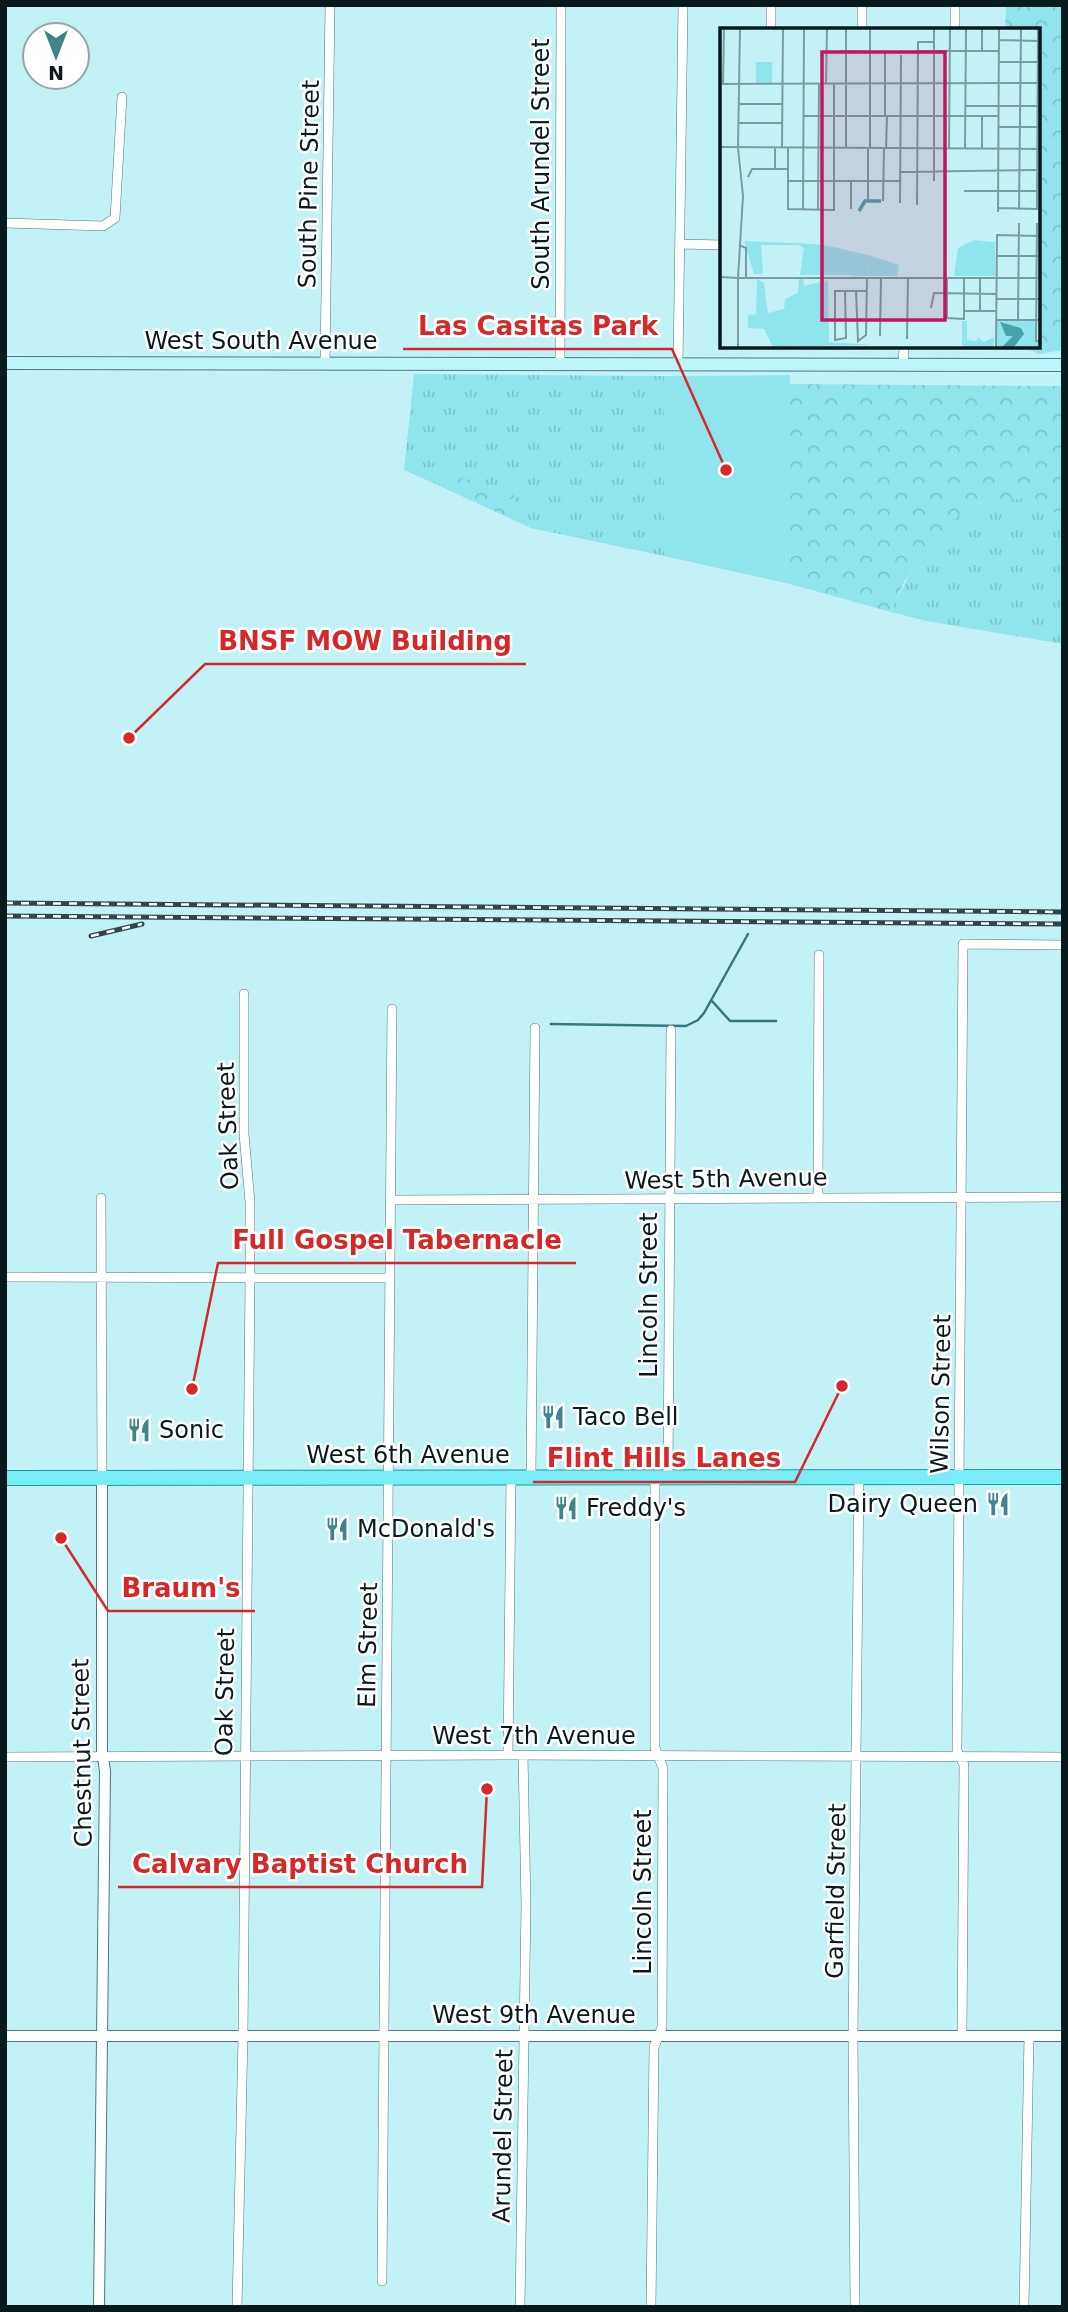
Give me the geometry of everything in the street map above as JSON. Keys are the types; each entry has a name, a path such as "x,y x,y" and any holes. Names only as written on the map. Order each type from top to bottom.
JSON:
{"main road":[{"name":"West South Avenue","path":"5,363 1063,365"},
{"name":"West 6th Avenue","path":"5,1478 1063,1476"}],"street":[{"name":"South Pine Street","path":"325,363 330,5"},
{"name":"South Arundel Street","path":"560,364 561,5"},
{"path":"678,365 683,5"},
{"path":"771,5 771,28"},
{"path":"862,5 862,28"},
{"path":"954,28 955,5"},
{"path":"5,223 103,226 115,218 122,97"},
{"path":"681,244 720,245"},
{"path":"903,366 904,348"},
{"name":"Wilson Street","path":"962,2036 964,1765 959,1757 959,1476 963,944 1063,945"},
{"path":"818,1196 819,956"},
{"name":"Oak Street","path":"237,2307 243,2036 250,1278 250,1202 243,1134 244,994"},
{"name":"Elm Street","path":"382,2281 392,1009"},
{"path":"531,1477 535,1028"},
{"name":"Lincoln Street","path":"651,2307 654,2047 662,2027 663,1768 657,1755 654,1723 669,1198 671,1030"},
{"name":"West 5th Avenue","path":"390,1200 1063,1197"},
{"name":"Chestnut Street","path":"99,2307 105,1771 102,1757 101,1198"},
{"path":"5,1277 390,1278"},
{"name":"Garfield Street","path":"855,2307 853,2036 859,1476"},
{"path":"508,1755 512,1477"},
{"name":"Arundel Street","path":"520,2307 526,1904 523,1755"},
{"name":"West 7th Avenue","path":"5,1757 1063,1757"},
{"name":"West 9th Avenue","path":"5,2036 1063,2036"},
{"path":"1024,2307 1029,2036"}],"green space":[{"path":"1006,5 1063,5 1063,350 1039,354 1024,348 1040,348 1040,28 1005,28"},
{"path":"414,374 664,376 664,556 531,528 513,498 443,472 433,483 404,470"},
{"path":"790,375 786,583 664,556 664,376"},
{"path":"789,384 1063,386 1063,517 1025,498 980,503 963,512 948,524 923,555 904,582 891,612 786,583"},
{"path":"443,471 513,498 531,528 433,483"},
{"path":"1025,498 1063,517 1063,644 926,621 891,612 916,564 952,519 982,503"}],"waterway":[{"path":"551,1024 686,1026 698,1020 704,1013 748,934"},
{"path":"712,1001 730,1021 776,1021"}],"railway":[{"path":"5,903 1063,912"},
{"path":"5,916 1063,924"},
{"path":"91,936 142,924"}],"place":[{"name":"Las Casitas Park","path":"726,470"},
{"name":"BNSF MOW Building","path":"129,738"},
{"name":"Flint Hills Lanes","path":"842,1386"},
{"name":"Full Gospel Tabernacle","path":"192,1389"},
{"name":"Taco Bell","path":"553,1417"},
{"name":"Sonic","path":"139,1430"},
{"name":"Dairy Queen","path":"998,1504"},
{"name":"Freddy's","path":"566,1508"},
{"name":"McDonald's","path":"337,1529"},
{"name":"Braum's","path":"61,1538"},
{"name":"Calvary Baptist Church","path":"487,1789"}]}
